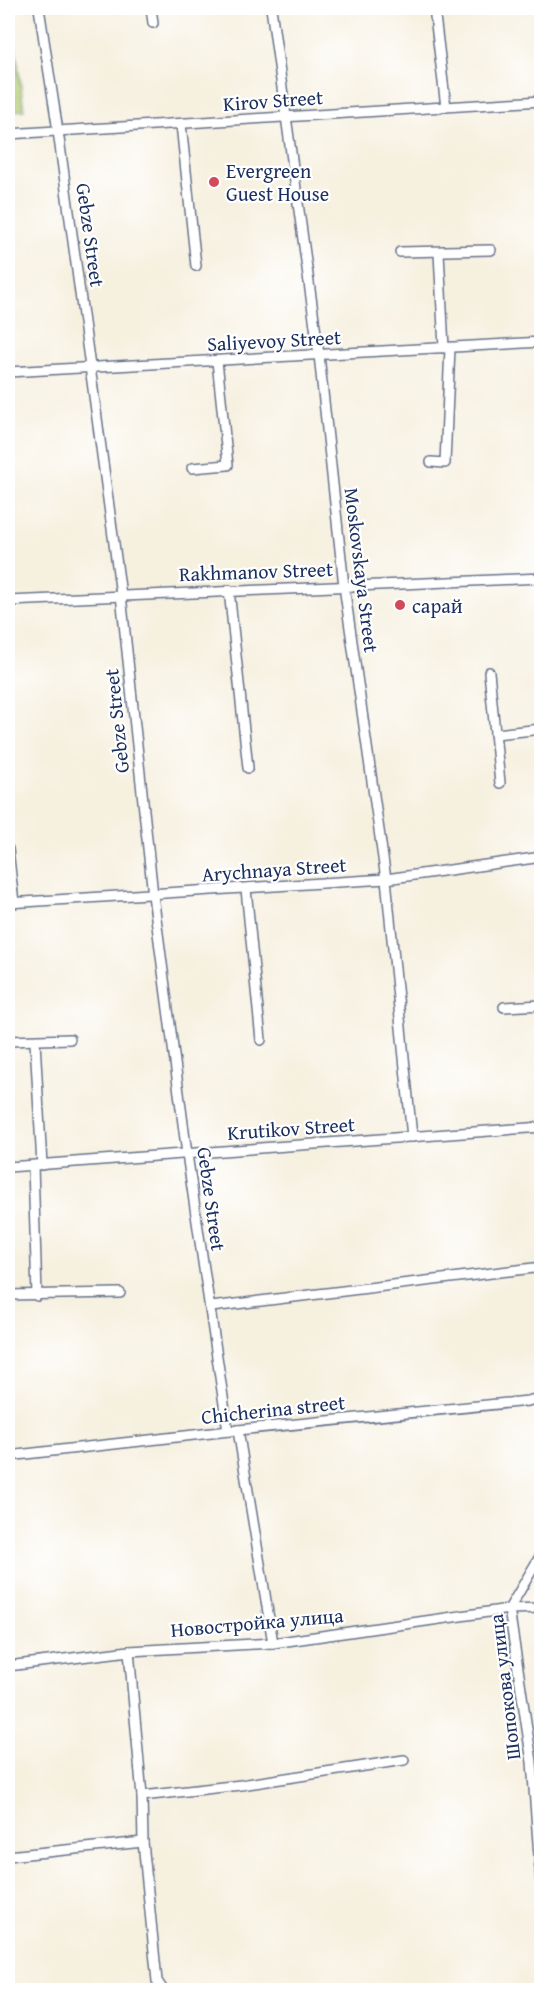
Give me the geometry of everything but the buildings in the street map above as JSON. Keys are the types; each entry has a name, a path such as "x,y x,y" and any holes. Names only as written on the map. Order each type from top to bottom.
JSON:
{"street":[{"name":"Gebze Street","path":"39,8 58,131 121,595 153,895 187,1154 211,1307 273,1643"},
{"path":"151,8 153,23"},
{"name":"Moskovskaya Street","path":"271,8 319,355 344,586 386,879 412,1137"},
{"path":"434,8 446,107"},
{"name":"Kirov Street","path":"8,134 542,101"},
{"path":"181,124 196,266"},
{"path":"400,252 439,253 491,250"},
{"path":"431,462 445,463 447,348 439,253"},
{"name":"Saliyevoy Street","path":"8,372 542,342"},
{"path":"192,468 228,465 217,361"},
{"name":"Rakhmanov Street","path":"8,601 542,578"},
{"path":"229,591 248,768"},
{"path":"489,672 500,783"},
{"path":"495,734 542,729"},
{"path":"8,849 11,903"},
{"name":"Arychnaya Street","path":"11,903 386,879 542,857"},
{"path":"246,889 261,1040"},
{"path":"504,1008 542,1005"},
{"path":"8,1041 70,1040"},
{"path":"35,1042 38,1165 37,1296"},
{"name":"Krutikov Street","path":"8,1167 542,1127"},
{"path":"211,1307 542,1267"},
{"path":"8,1295 120,1293"},
{"name":"Chicherina street","path":"8,1456 233,1430 528,1401 542,1397"},
{"name":"Шопокова улица","path":"542,1553 509,1609 537,1761 542,1896"},
{"name":"Новостройка улица","path":"8,1666 129,1652 273,1643 509,1609 542,1608"},
{"path":"129,1652 156,1986 163,1990"},
{"path":"142,1796 241,1785 404,1760"},
{"path":"8,1856 143,1842"}],"green space":[{"path":"8,8 10,8 24,110 8,111"}],"place":[{"name":"Evergreen Guest House","path":"214,182"},
{"name":"сарай","path":"400,605"}]}
